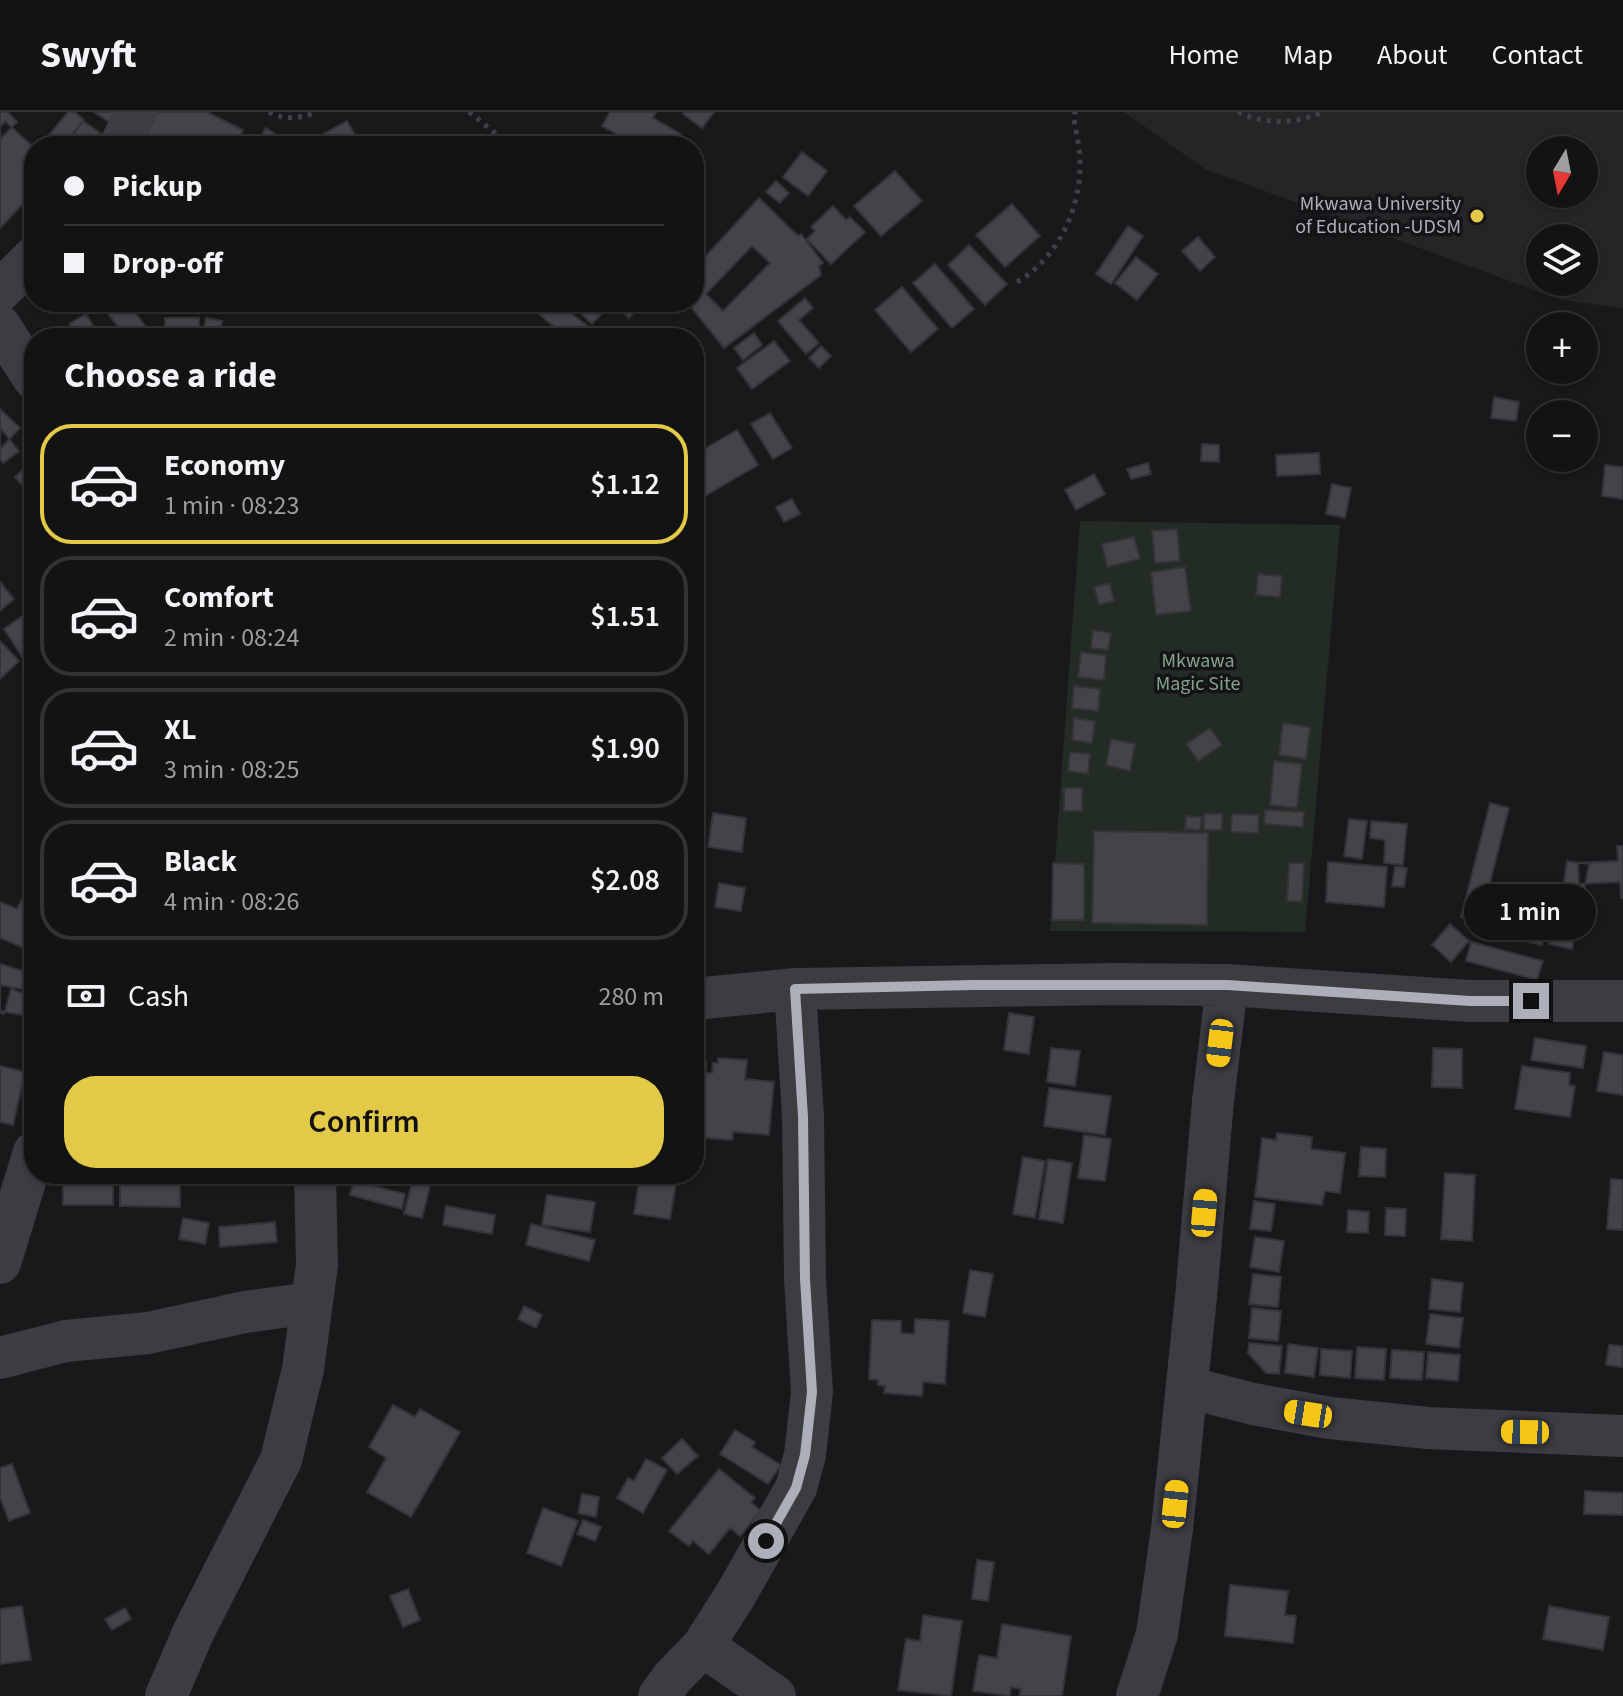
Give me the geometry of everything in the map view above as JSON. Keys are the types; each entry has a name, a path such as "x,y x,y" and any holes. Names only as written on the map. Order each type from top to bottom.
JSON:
{"street":[{"path":"125,136 136,112"},
{"path":"0,291 24,267"},
{"path":"2,336 24,366"},
{"path":"1137,1696 1157,1634 1172,1529 1227,985"},
{"path":"704,998 795,989 1227,985 1470,1001 1623,1001"},
{"path":"659,1696 703,1646 736,1594 796,1488 807,1441 812,1392 805,1279 803,1117 795,989"},
{"path":"0,1263 24,1184"},
{"path":"166,1696 193,1633 281,1460 303,1369 317,1265 315,1184"},
{"path":"0,1358 66,1341 148,1333 245,1312 311,1303"},
{"path":"1187,1387 1253,1404 1344,1419 1428,1428 1623,1436"},
{"path":"703,1646 775,1696"}],"path":[{"path":"269,112 289,118 317,112"},
{"path":"469,112 498,136"},
{"path":"1017,282 1042,264 1061,237 1074,207 1080,163 1075,112"},
{"path":"1238,112 1248,117 1293,122 1323,112"}],"shaded area":[{"name":"Mkwawa University of Education -UDSM","path":"1124,112 1623,112 1623,308 1550,296 1598,296 1598,224 1526,224 1526,287 1205,169"}],"green space":[{"name":"Mkwawa Magic Site","path":"1080,521 1340,525 1305,932 1050,931"}],"building":[{"path":"0,112 8,112 17,122 0,139"},
{"path":"68,112 75,112 84,120 70,136 48,136"},
{"path":"94,112 124,112 115,126"},
{"path":"154,112 207,112 243,130 240,136 142,136"},
{"path":"610,112 656,112 653,118 681,134 620,136 602,126"},
{"path":"684,112 714,112 702,128"},
{"path":"5,121 24,139 24,203 0,228 0,127"},
{"path":"83,121 105,136 78,136 74,133"},
{"path":"347,121 356,136 319,136"},
{"path":"266,128 279,136 261,136"},
{"path":"802,152 827,171 808,196 783,177"},
{"path":"895,171 922,201 881,236 854,206"},
{"path":"776,181 789,193 780,203 766,192"},
{"path":"759,198 798,236 801,234 823,263 819,266 821,275 724,348 695,312 704,312 704,258","holes":["752,246 770,263 723,311 706,294"]},
{"path":"1012,204 1040,236 1005,267 976,235"},
{"path":"833,206 846,220 850,217 865,232 831,264 807,239 815,231 811,227"},
{"path":"1128,226 1143,236 1111,284 1096,274"},
{"path":"1198,237 1215,257 1200,271 1182,251"},
{"path":"969,245 1007,284 985,305 948,265"},
{"path":"1136,257 1158,274 1137,300 1115,283"},
{"path":"935,264 974,309 952,328 913,283"},
{"path":"902,287 938,329 911,352 875,310"},
{"path":"805,298 813,308 799,320 819,343 806,354 778,321"},
{"path":"107,312 135,312 146,327 145,328 119,328"},
{"path":"536,312 570,312 590,328 556,328"},
{"path":"579,312 603,312 592,324"},
{"path":"86,314 94,328 71,328 69,324"},
{"path":"165,318 199,318 199,328 165,328"},
{"path":"206,318 222,321 221,328 204,328"},
{"path":"754,333 762,345 743,360 734,348"},
{"path":"774,341 790,361 752,389 737,368"},
{"path":"821,346 831,356 819,368 809,358"},
{"path":"1494,397 1519,402 1516,421 1491,418"},
{"path":"0,409 20,428 0,449"},
{"path":"770,413 792,448 773,459 751,424"},
{"path":"0,428 19,451 3,463 0,459"},
{"path":"737,430 758,465 704,496 704,449"},
{"path":"1202,444 1219,445 1219,462 1201,461"},
{"path":"1319,453 1320,474 1277,476 1276,455"},
{"path":"1148,463 1151,474 1131,479 1127,469"},
{"path":"1605,465 1623,467 1623,499 1602,496"},
{"path":"24,469 24,487 15,477"},
{"path":"1094,474 1105,494 1076,510 1065,490"},
{"path":"1332,484 1351,488 1345,518 1326,514"},
{"path":"792,499 800,514 784,522 776,507"},
{"path":"1177,529 1180,561 1155,563 1152,531"},
{"path":"1134,537 1140,559 1107,567 1102,544"},
{"path":"1185,567 1191,611 1156,615 1151,572"},
{"path":"1258,574 1282,576 1280,597 1256,595"},
{"path":"0,582 14,599 0,611"},
{"path":"1110,583 1114,601 1099,605 1094,587"},
{"path":"24,615 24,659 4,629"},
{"path":"1093,630 1111,633 1108,650 1091,648"},
{"path":"0,641 19,661 0,679"},
{"path":"1081,652 1106,655 1104,680 1078,677"},
{"path":"1074,686 1100,689 1098,711 1072,708"},
{"path":"1074,718 1095,721 1092,743 1072,740"},
{"path":"1283,723 1310,727 1306,759 1279,755"},
{"path":"1210,728 1222,745 1198,761 1186,744"},
{"path":"1111,739 1135,744 1130,771 1106,765"},
{"path":"1070,752 1090,754 1088,774 1068,771"},
{"path":"1274,761 1302,764 1297,808 1270,805"},
{"path":"1064,788 1082,788 1082,811 1064,811"},
{"path":"1490,803 1509,808 1480,922 1461,917"},
{"path":"1265,810 1304,812 1303,827 1264,824"},
{"path":"713,813 746,818 742,852 708,847"},
{"path":"1204,814 1222,814 1222,830 1204,830"},
{"path":"1232,814 1259,815 1258,833 1231,832"},
{"path":"1186,816 1202,817 1200,830 1185,829"},
{"path":"1349,819 1367,821 1362,859 1344,856"},
{"path":"1371,821 1407,824 1403,865 1384,863 1385,840 1370,838"},
{"path":"1094,831 1208,833 1207,925 1092,923"},
{"path":"1617,846 1623,846 1623,898 1620,882 1579,884 1578,863 1618,861"},
{"path":"1567,861 1589,864 1584,892 1563,889"},
{"path":"1328,862 1387,867 1384,907 1326,902"},
{"path":"1053,863 1084,864 1084,920 1052,920"},
{"path":"1289,863 1304,863 1302,902 1287,901"},
{"path":"1395,866 1407,868 1404,887 1392,886"},
{"path":"719,883 745,888 741,911 715,907"},
{"path":"1558,893 1582,897 1572,949 1549,944"},
{"path":"24,894 24,948 0,938 0,902 17,909"},
{"path":"1489,907 1508,911 1507,918 1546,926 1542,945 1484,932"},
{"path":"1450,924 1469,941 1451,962 1432,945"},
{"path":"1471,942 1543,961 1537,980 1466,961"},
{"path":"0,964 24,971 24,987 22,993 11,989 4,1014 0,1013"},
{"path":"0,985 24,989 23,1015 0,1011"},
{"path":"1009,1013 1034,1017 1029,1054 1004,1050"},
{"path":"1535,1038 1586,1046 1583,1068 1531,1060"},
{"path":"1051,1048 1080,1051 1075,1086 1047,1082"},
{"path":"1433,1048 1462,1049 1462,1088 1432,1087"},
{"path":"1604,1052 1623,1055 1623,1095 1597,1091"},
{"path":"718,1058 747,1060 745,1079 774,1082 769,1135 733,1132 732,1140 704,1138 704,1062 706,1073 712,1073 713,1063 718,1063"},
{"path":"0,1066 24,1072 24,1076 13,1125 0,1122"},
{"path":"1522,1066 1570,1073 1569,1085 1575,1086 1570,1117 1515,1109"},
{"path":"1049,1088 1111,1096 1105,1135 1044,1126"},
{"path":"1277,1133 1312,1137 1311,1149 1345,1153 1340,1193 1325,1191 1322,1205 1255,1197 1262,1138 1276,1140"},
{"path":"1084,1135 1111,1139 1105,1181 1078,1178"},
{"path":"1361,1147 1386,1149 1385,1177 1359,1176"},
{"path":"1023,1157 1045,1161 1035,1218 1013,1214"},
{"path":"1048,1159 1072,1163 1063,1223 1039,1219"},
{"path":"1445,1173 1475,1175 1472,1241 1441,1239"},
{"path":"1611,1179 1623,1180 1623,1230 1607,1229"},
{"path":"63,1184 113,1184 113,1205 63,1205"},
{"path":"120,1184 180,1184 180,1207 120,1206"},
{"path":"353,1184 405,1194 402,1209 350,1195"},
{"path":"412,1184 430,1184 422,1218 404,1214"},
{"path":"638,1184 676,1184 670,1219 634,1214"},
{"path":"547,1195 595,1202 590,1232 542,1225"},
{"path":"1254,1201 1275,1204 1271,1231 1250,1229"},
{"path":"446,1206 495,1215 492,1234 443,1225"},
{"path":"1386,1208 1406,1209 1405,1236 1385,1235"},
{"path":"1348,1210 1369,1212 1368,1233 1347,1232"},
{"path":"183,1218 209,1223 205,1244 179,1239"},
{"path":"275,1222 277,1242 220,1247 219,1227"},
{"path":"531,1224 595,1240 589,1261 526,1245"},
{"path":"1255,1237 1284,1241 1279,1272 1250,1267"},
{"path":"970,1270 993,1274 985,1317 963,1313"},
{"path":"1253,1274 1281,1277 1278,1307 1249,1304"},
{"path":"1432,1279 1463,1283 1460,1312 1429,1309"},
{"path":"524,1306 542,1315 536,1328 518,1319"},
{"path":"1252,1308 1281,1311 1278,1341 1249,1338"},
{"path":"1430,1314 1463,1318 1459,1348 1426,1344"},
{"path":"915,1319 949,1321 945,1384 923,1382 922,1396 884,1393 885,1386 878,1385 878,1380 869,1379 872,1320 901,1321 901,1333 914,1334"},
{"path":"1249,1343 1282,1346 1279,1374 1266,1373 1248,1353"},
{"path":"1288,1344 1318,1348 1314,1377 1285,1373"},
{"path":"1609,1345 1623,1346 1622,1367 1606,1365"},
{"path":"1357,1347 1386,1349 1384,1380 1355,1378"},
{"path":"1321,1349 1352,1351 1350,1378 1320,1375"},
{"path":"1392,1350 1424,1352 1422,1380 1390,1378"},
{"path":"1428,1352 1460,1355 1458,1381 1426,1378"},
{"path":"393,1405 415,1417 420,1409 460,1432 411,1517 367,1492 386,1458 369,1447"},
{"path":"735,1430 755,1442 752,1447 781,1465 768,1484 720,1454"},
{"path":"682,1439 698,1456 677,1474 662,1458"},
{"path":"646,1459 667,1470 643,1513 617,1498 628,1478 634,1481"},
{"path":"12,1464 30,1513 9,1521 0,1498 0,1468"},
{"path":"719,1469 755,1498 751,1502 761,1511 740,1536 730,1528 709,1554 693,1541 689,1546 669,1531"},
{"path":"1585,1491 1623,1493 1623,1515 1584,1514"},
{"path":"582,1494 599,1497 596,1517 578,1513"},
{"path":"543,1508 578,1521 561,1566 527,1553"},
{"path":"583,1520 601,1527 595,1541 577,1534"},
{"path":"977,1560 994,1562 988,1601 972,1599"},
{"path":"1230,1585 1288,1591 1285,1615 1296,1616 1293,1643 1225,1636"},
{"path":"408,1589 420,1620 403,1627 390,1596"},
{"path":"22,1606 31,1660 0,1664 0,1609"},
{"path":"1549,1606 1609,1617 1603,1650 1543,1639"},
{"path":"125,1608 131,1619 112,1630 105,1619"},
{"path":"923,1615 962,1621 951,1696 898,1690 906,1639 920,1641"},
{"path":"1002,1624 1071,1636 1062,1696 1019,1696 1021,1689 1011,1687 1010,1696 973,1691 979,1655 997,1658"}],"place":[{"name":"Mkwawa University of Education -UDSM","path":"1477,216"}],"route":[{"path":"766,1541 796,1488 805,1455 812,1392 805,1279 803,1117 795,989 1227,985 1470,1001 1531,1001"}]}
